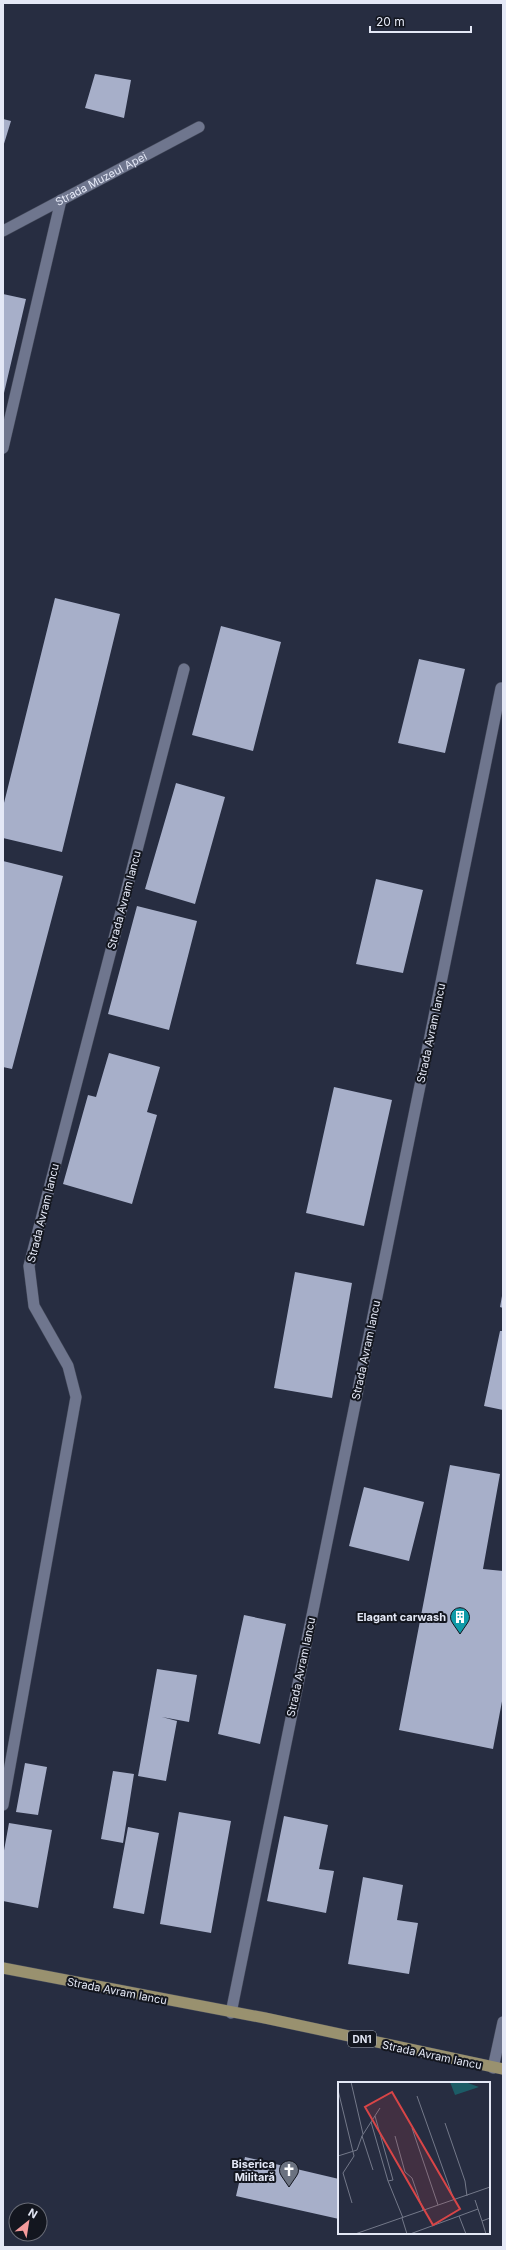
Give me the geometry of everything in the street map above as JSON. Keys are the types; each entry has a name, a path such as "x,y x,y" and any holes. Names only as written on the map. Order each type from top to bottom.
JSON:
{"main road":[{"name":"Strada Avram Iancu","path":"3,1968 498,2068"}],"street":[{"name":"Strada Muzeul Apei","path":"3,231 199,127"},
{"path":"3,448 61,200"},
{"name":"Strada Avram Iancu","path":"3,1805 76,1397 68,1366 34,1306 29,1266 184,668"},
{"name":"Strada Avram Iancu","path":"230,2013 501,688"},
{"name":"Strada Avram Iancu","path":"498,2068 503,2022"}],"building":[{"path":"95,74 131,80 124,118 85,108"},
{"path":"3,119 11,121 3,147"},
{"path":"3,294 26,299 4,393 3,393"},
{"path":"55,598 120,614 62,852 3,838 3,807"},
{"path":"221,626 281,642 253,751 192,735"},
{"path":"419,659 465,669 445,753 398,743"},
{"path":"176,783 225,797 195,904 145,889"},
{"path":"3,861 63,876 12,1069 3,1067"},
{"path":"376,879 423,890 403,973 356,964"},
{"path":"137,906 197,921 169,1030 108,1014"},
{"path":"109,1053 160,1067 147,1112 157,1115 132,1204 63,1184 88,1095 96,1097"},
{"path":"334,1087 392,1100 364,1226 306,1213"},
{"path":"295,1272 352,1283 332,1398 274,1388"},
{"path":"503,1296 503,1308 500,1307"},
{"path":"500,1331 503,1331 503,1410 484,1406"},
{"name":"Elagant carwash","path":"450,1465 500,1474 483,1569 503,1571 503,1696 493,1749 399,1730"},
{"path":"364,1487 424,1502 409,1561 349,1546"},
{"path":"244,1615 286,1624 260,1744 218,1734"},
{"path":"157,1669 197,1675 189,1722 162,1717 177,1721 166,1781 138,1776"},
{"path":"25,1763 47,1767 38,1815 16,1812"},
{"path":"113,1771 134,1774 123,1843 101,1839"},
{"path":"179,1812 231,1821 211,1933 160,1924"},
{"path":"284,1816 328,1825 319,1869 334,1871 326,1913 267,1901"},
{"path":"9,1823 52,1830 38,1908 3,1901 3,1856"},
{"path":"128,1827 159,1833 144,1914 113,1908"},
{"path":"363,1877 403,1885 397,1920 418,1923 409,1974 348,1964"},
{"name":"Biserica Militară","path":"245,2157 338,2179 338,2219 236,2196"}],"place":[{"name":"Elagant carwash","path":"460,1634"},
{"name":"Biserica Militară","path":"289,2187"}]}
